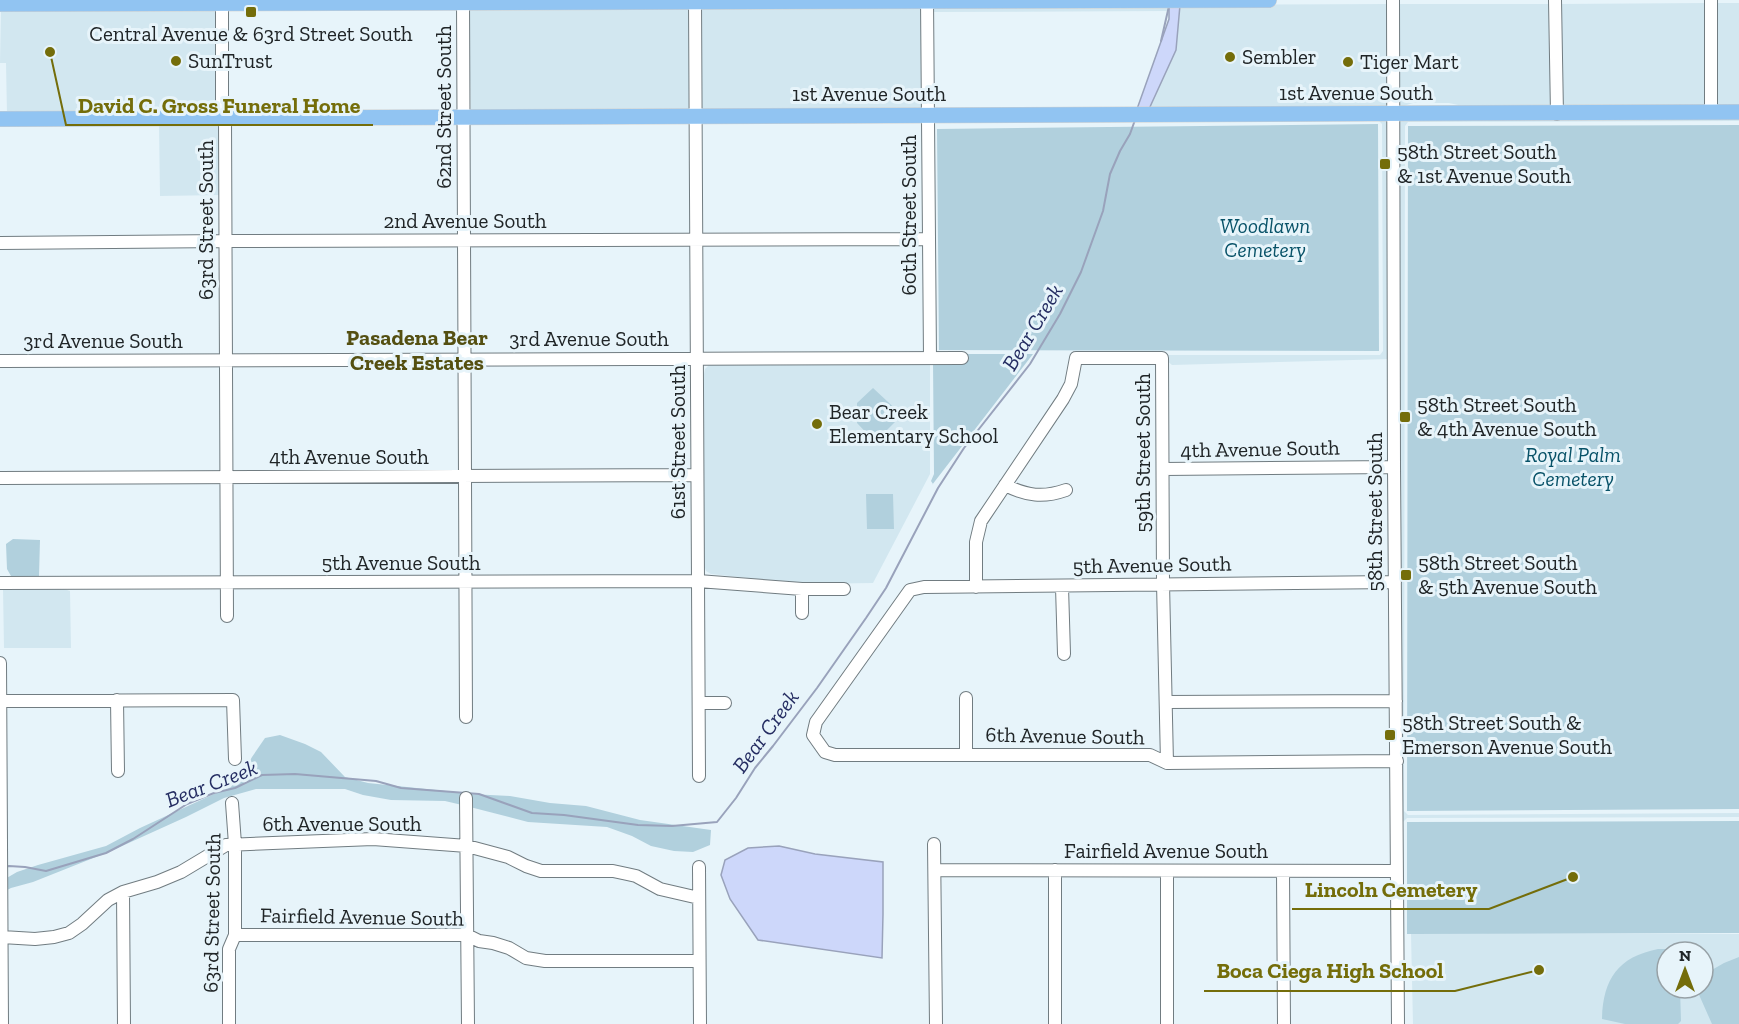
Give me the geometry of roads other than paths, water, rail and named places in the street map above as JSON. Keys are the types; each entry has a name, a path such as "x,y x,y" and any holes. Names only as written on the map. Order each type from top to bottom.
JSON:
{"main road":[{"path":"0,4 1269,0"},
{"name":"1st Avenue South","path":"0,119 1739,112"}],"street":[{"name":"60th Street South","path":"927,0 930,358"},
{"name":"58th Street South","path":"1393,0 1398,1024"},
{"path":"1555,0 1557,114"},
{"path":"1711,0 1711,112"},
{"name":"62nd Street South","path":"463,1 466,717"},
{"name":"61st Street South","path":"695,1 699,776"},
{"name":"63rd Street South","path":"227,616 225,119 222,105 229,3"},
{"name":"2nd Avenue South","path":"0,243 225,240 929,240"},
{"name":"3rd Avenue South","path":"0,360 963,358"},
{"name":"59th Street South","path":"1005,485 1063,399 1071,384 1076,358 1162,358 1167,763"},
{"name":"4th Avenue South","path":"1163,469 1394,467"},
{"name":"4th Avenue South","path":"0,478 697,475"},
{"path":"976,587 976,542 981,521 1005,485 1020,493 1032,495 1053,495 1066,490"},
{"name":"5th Avenue South","path":"0,583 466,583 698,580 802,589 844,590"},
{"name":"5th Avenue South","path":"813,735 816,722 910,590 924,587 1062,587 1163,583 1395,582"},
{"path":"1062,587 1064,654"},
{"path":"802,589 802,613"},
{"path":"0,663 2,1024"},
{"path":"966,698 966,754"},
{"path":"117,700 118,771"},
{"path":"0,701 233,700 235,759"},
{"path":"1166,702 1396,701"},
{"path":"699,703 725,703"},
{"name":"6th Avenue South","path":"813,735 825,752 836,755 1150,754 1167,763 1397,761"},
{"path":"466,798 468,1024"},
{"name":"63rd Street South","path":"229,1024 229,949 235,935 235,844 232,803"},
{"name":"6th Avenue South","path":"2,937 35,939 69,933 108,900 123,892 181,872 218,849 235,844 373,839 467,846 508,857 541,871 614,871 636,876 660,889 699,898"},
{"path":"934,844 936,1024"},
{"path":"699,867 700,1024"},
{"name":"Fairfield Avenue South","path":"935,870 1397,871"},
{"path":"1055,870 1055,1024"},
{"path":"1167,870 1167,1024"},
{"path":"1283,872 1284,1024"},
{"path":"123,892 124,1024"},
{"name":"Fairfield Avenue South","path":"235,935 467,935 478,941 509,948 526,958 545,961 699,961"}],"waterway":[{"name":"Bear Creek","path":"1161,41 1169,6"},
{"name":"Bear Creek","path":"5,867 25,867 46,871 106,853 133,839 187,804 214,793 235,788 262,775 295,774 376,781 401,788 479,794 532,813 638,825 672,826 717,822 866,618 886,588 938,488 964,448 1030,364 1060,314 1081,272 1103,211 1110,174 1135,120"}],"place":[{"name":"Central Avenue & 63rd Street South","path":"251,12"},
{"name":"David C. Gross Funeral Home","path":"50,52"},
{"name":"Sembler","path":"1230,57"},
{"name":"SunTrust","path":"176,61"},
{"name":"Tiger Mart","path":"1348,62"},
{"name":"58th Street South & 1st Avenue South","path":"1385,164"},
{"name":"58th Street South & 4th Avenue South","path":"1405,417"},
{"name":"Bear Creek Elementary School","path":"817,424"},
{"name":"58th Street South & 5th Avenue South","path":"1406,575"},
{"name":"58th Street South & Emerson Avenue South","path":"1390,735"},
{"name":"Lincoln Cemetery","path":"1573,877"},
{"name":"Boca Ciega High School","path":"1539,970"}],"district":[{"name":"Pasadena Bear Creek Estates","path":"417,350"}],"park label":[{"name":"Woodlawn Cemetery","path":"1265,238"},
{"name":"Royal Palm Cemetery","path":"1573,467"}]}
